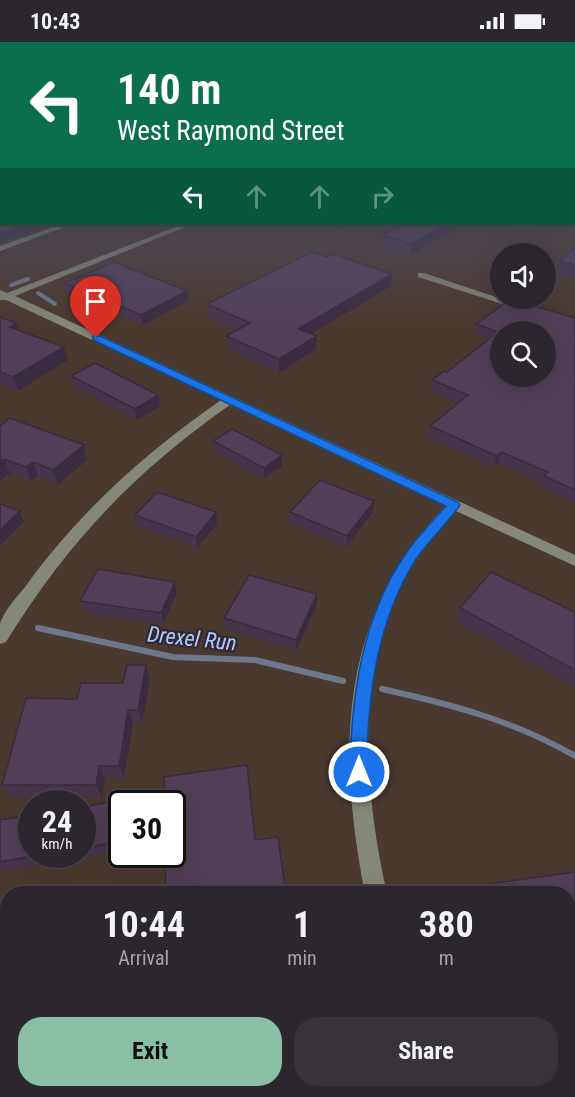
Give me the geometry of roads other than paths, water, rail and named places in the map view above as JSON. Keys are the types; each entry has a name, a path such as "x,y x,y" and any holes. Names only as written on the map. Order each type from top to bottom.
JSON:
{"street":[{"path":"0,249 57,228"},
{"path":"2,296 178,228"},
{"path":"421,275 532,311"},
{"path":"2,296 575,561"},
{"path":"0,637 45,569 99,505 162,447 229,400"},
{"path":"375,886 362,816 359,772 360,720 367,664 384,608 398,578 424,538 454,505"}],"waterway":[{"path":"11,285 28,279 24,280"},
{"path":"38,293 55,304"},
{"name":"Drexel Run","path":"38,628 173,657 255,660 343,681"},
{"name":"Drexel Run","path":"382,689 482,715 529,733 575,756"}]}
